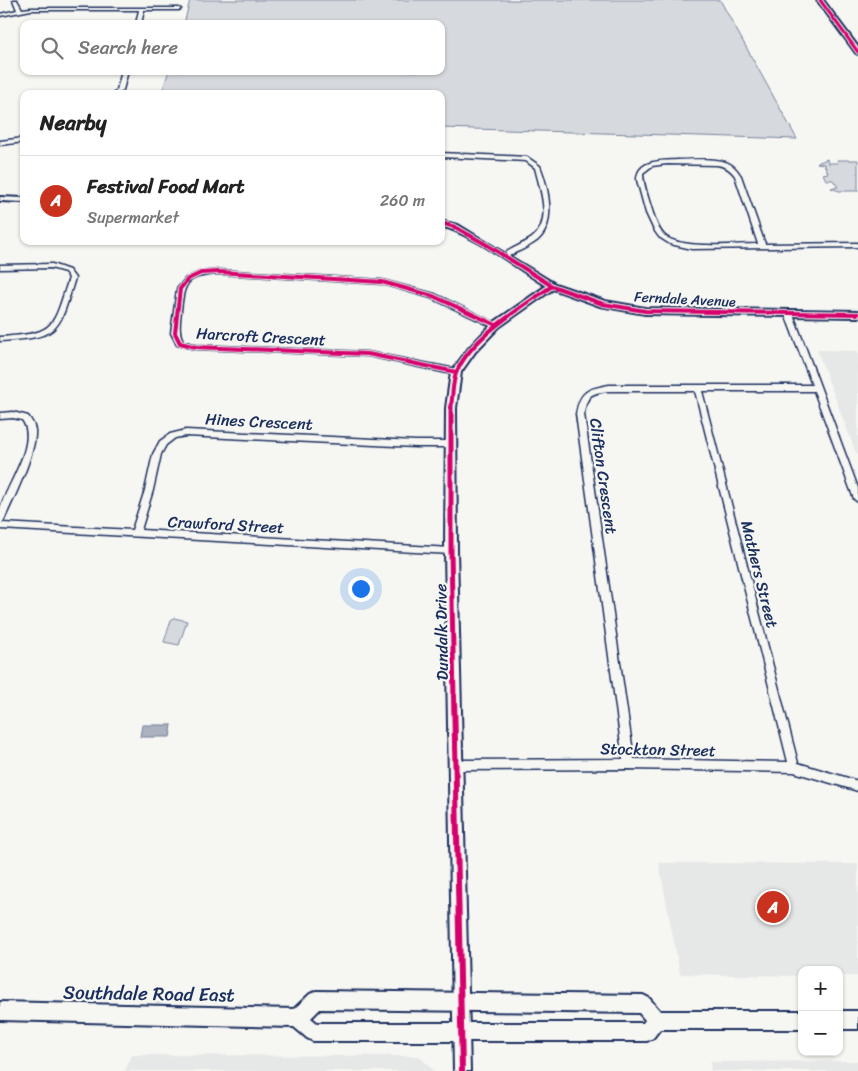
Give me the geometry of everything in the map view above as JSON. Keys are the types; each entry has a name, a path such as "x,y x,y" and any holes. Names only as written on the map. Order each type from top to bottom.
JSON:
{"main road":[{"path":"316,1000 643,1004 656,1020 647,1032 462,1027 313,1032 298,1018 316,1000"},
{"name":"Southdale Road East","path":"0,1012 298,1018"},
{"path":"656,1020 798,1020"},
{"path":"843,1020 858,1020"}],"street":[{"path":"15,0 20,11"},
{"path":"820,0 858,52"},
{"path":"0,15 20,11 54,9 179,9"},
{"path":"139,20 142,9"},
{"path":"120,90 124,75"},
{"path":"0,144 20,141"},
{"path":"445,155 527,159 538,167 548,218 544,228 537,237 505,256"},
{"path":"762,245 734,169 724,164 657,163 650,164 640,172 640,180 657,233 664,240 692,246 858,245"},
{"path":"0,199 20,200"},
{"name":"Ferndale Avenue","path":"445,224 455,227 552,286 603,304 645,311 858,314"},
{"path":"0,267 52,266 67,270 72,278 58,323 52,330 41,336 0,339"},
{"name":"Harcroft Crescent","path":"456,372 368,354 196,347 180,343 175,333 180,289 188,279 201,272 365,280 406,287 433,296 496,325"},
{"name":"Dundalk Drive","path":"462,1071 451,551 451,408 456,372 472,350 496,325 552,286"},
{"path":"789,314 858,499"},
{"name":"Clifton Crescent","path":"629,764 580,414 582,399 591,390 609,388 816,388"},
{"name":"Mathers Street","path":"698,388 794,767"},
{"path":"0,416 12,415 25,418 31,426 32,434 18,476 0,520"},
{"name":"Hines Crescent","path":"135,534 149,490 156,454 163,443 173,436 186,432 416,444 451,444"},
{"name":"Crawford Street","path":"0,526 451,551"},
{"name":"Stockton Street","path":"456,765 629,764 794,767 858,786"}],"shaded area":[{"path":"190,0 720,0 797,139 445,128 445,90 162,90 168,75 445,75 445,20 185,20"},
{"path":"827,159 828,163 838,163 837,160 858,160 858,191 839,191 831,188 838,187 833,180 826,180 823,174 828,173 824,164 817,163"},
{"path":"817,350 858,351 858,453 856,453"},
{"path":"174,618 187,621 179,645 164,642 171,620"},
{"path":"142,725 172,725 170,737 140,737"},
{"path":"659,863 858,864 858,976 843,976 843,966 798,966 798,976 680,974"},
{"path":"132,1055 419,1056 434,1071 125,1071"},
{"path":"858,1061 858,1071 711,1071 710,1062"}],"cycle path":[{"path":"820,0 858,52"},
{"path":"445,224 455,227 487,245 552,286 603,304 645,311 858,314"},
{"path":"456,372 368,354 196,347 180,343 175,333 180,289 188,279 201,273 219,272 382,282 433,296 496,325"},
{"path":"462,1071 451,551 451,408 456,372 472,350 496,325 552,286"}],"place":[{"name":"Festival Food Mart","path":"773,907"}]}
